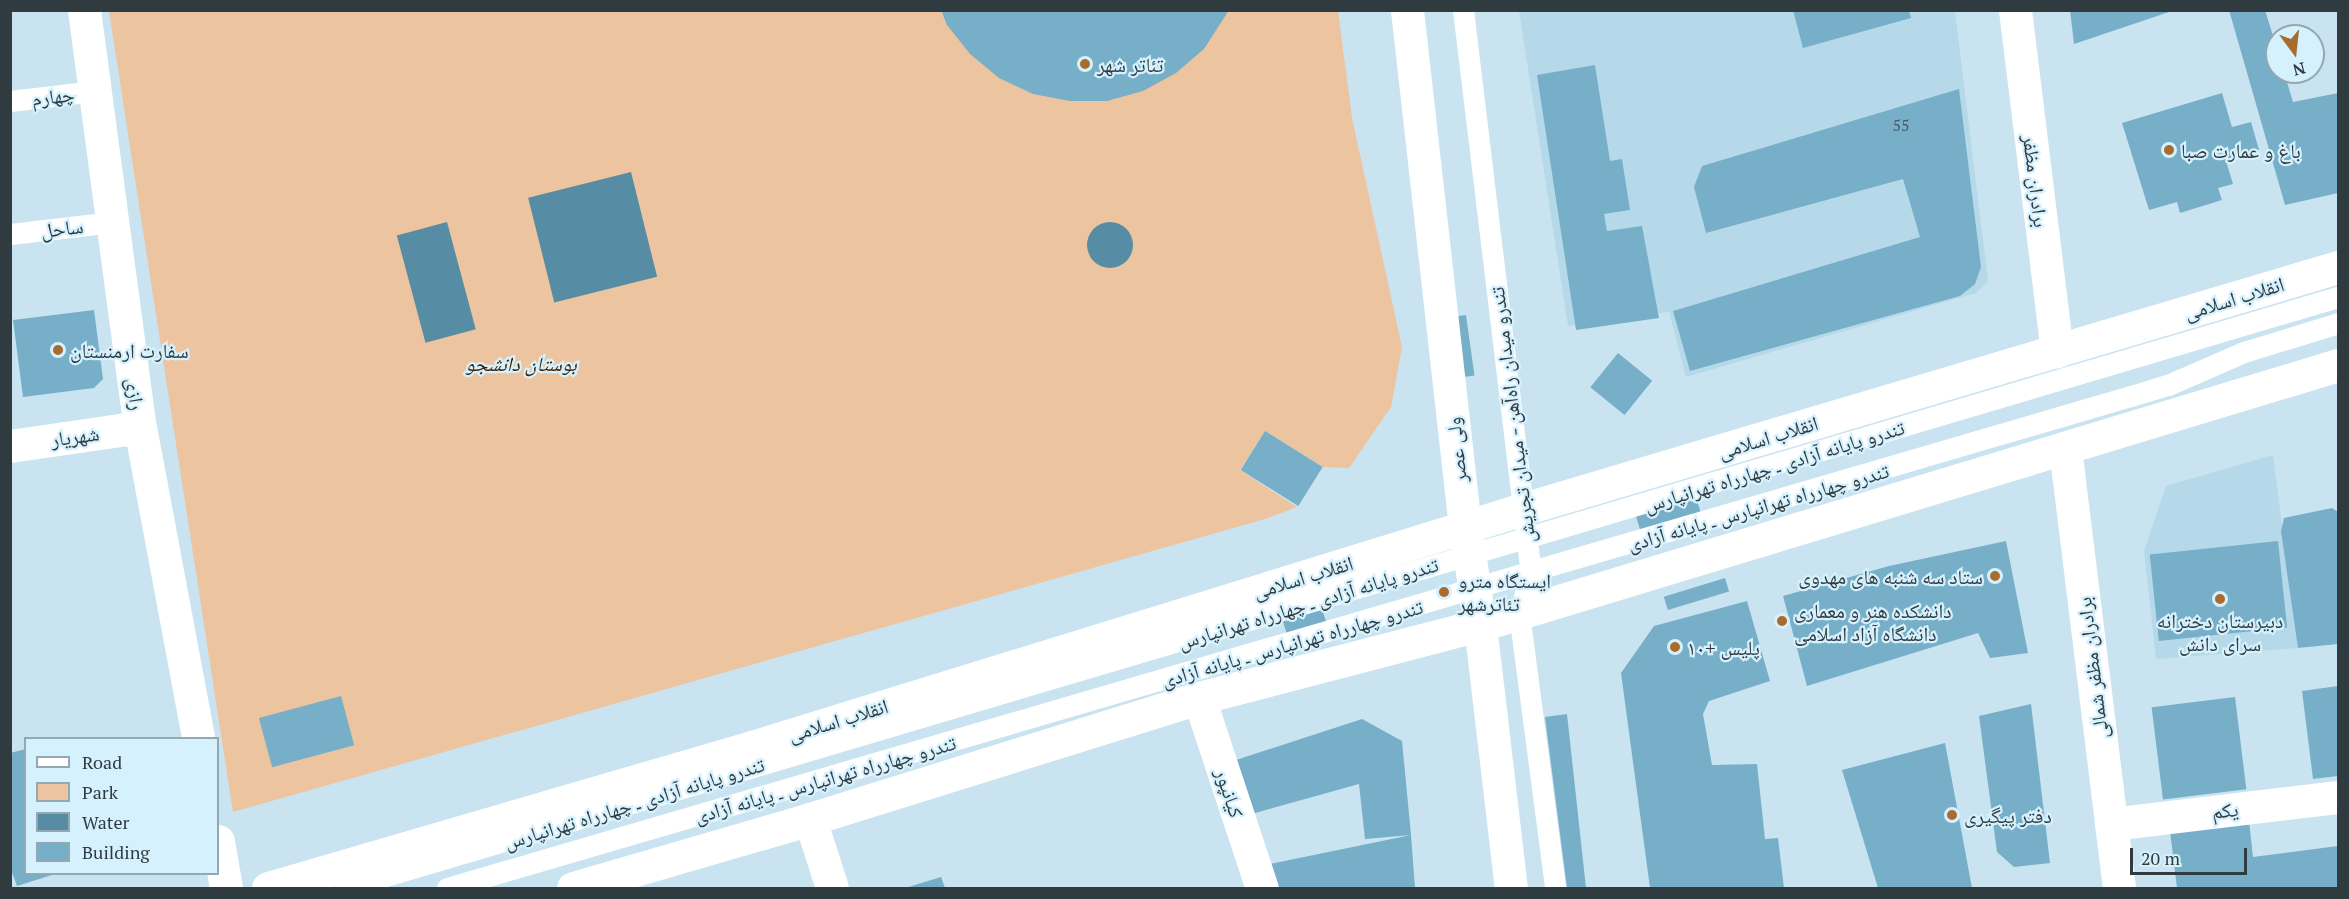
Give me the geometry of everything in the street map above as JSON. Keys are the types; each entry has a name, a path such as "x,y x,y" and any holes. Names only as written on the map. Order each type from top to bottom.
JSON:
{"main road":[{"name":"رازی","path":"84,10 140,427 198,737"},
{"name":"ولی عصر","path":"1407,10 1468,541 1511,888"},
{"name":"برادران مظفر","path":"2015,10 2057,351"},
{"name":"انقلاب اسلامی","path":"268,888 1525,524 2057,351 2338,267"},
{"path":"573,888 810,819 1199,698 1480,625 2338,365"},
{"name":"شهریار","path":"10,446 140,427"},
{"name":"برادران مظفر شمالی","path":"2066,448 2119,888"},
{"name":"کیانپور","path":"1199,698 1262,888"},
{"name":"یکم","path":"2111,824 2338,797"},
{"path":"810,819 832,888"},
{"path":"219,847 226,888"}],"lane":[{"name":"تندرو میدان راه‌آهن - میدان تجریش","path":"1462,10 1531,574 1519,613 1555,888"},
{"name":"چهارم","path":"10,101 95,91"},
{"name":"ساحل","path":"10,234 113,222"},
{"name":"تندرو پایانه آزادی ـ چهارراه تهرانپارس","path":"1525,524 2338,297"},
{"name":"تندرو چهارراه تهرانپارس ـ پایانه آزادی","path":"447,888 1531,574 2168,385 2244,352 2338,323"},
{"name":"تندرو پایانه آزادی ـ چهارراه تهرانپارس","path":"345,888 1468,541"}],"shaded area":[{"path":"1519,11 1955,11 1988,281 1976,293 1686,377 1669,312 1568,326"},
{"name":"دبیرستان دخترانه سرای دانش","path":"2273,455 2298,648 2156,659 2144,551 2166,486"}],"green space":[{"name":"بوستان دانشجو","path":"109,11 1338,11 1352,118 1402,347 1391,407 1349,468 1323,467 1265,431 1240,470 1297,507 1265,519 233,812"}],"water":[{"path":"631,172 657,277 554,302 528,198"},
{"path":"447,222 476,329 426,343 397,235"},
{"path":"1110,222 1119,223 1127,228 1132,236 1132,254 1127,262 1119,267 1110,268 1101,267 1093,262 1088,254 1087,245 1088,236 1093,228 1101,223"}],"building":[{"name":"تئاتر شهر","path":"941,10 1229,10 1204,49 1176,73 1143,91 1107,101 1070,101 1033,94 999,78 970,54 947,25"},
{"path":"1793,10 1909,10 1911,18 1803,48"},
{"path":"2070,10 2172,10 2172,11 2074,44"},
{"path":"2229,10 2265,10 2269,24 2265,24 2265,84 2288,84 2293,102 2338,93 2338,193 2285,205"},
{"path":"1595,65 1610,161 1622,159 1630,210 1604,214 1607,231 1642,226 1659,318 1576,330 1537,75"},
{"path":"1959,89 1981,267 1975,284 1960,296 1690,371 1673,311 1920,237 1903,179 1706,233 1694,187 1702,166"},
{"path":"2222,93 2232,127 2251,122 2259,150 2226,161 2233,184 2218,188 2222,200 2180,213 2177,202 2149,210 2122,123"},
{"name":"سفارت ارمنستان","path":"94,310 103,379 94,388 23,397 13,320"},
{"path":"1466,315 1474,375 1455,378 1446,318"},
{"path":"1618,353 1652,381 1625,415 1590,387"},
{"path":"1265,431 1323,467 1298,506 1241,470"},
{"path":"1695,494 1702,517 1642,535 1635,512"},
{"path":"2332,508 2338,512 2338,644 2298,648 2281,531 2284,518"},
{"path":"2006,541 2028,653 1990,658 1978,633 1807,686 1783,596 1889,566"},
{"path":"2278,541 2287,628 2159,641 2150,554"},
{"path":"1725,578 1729,591 1668,610 1664,597"},
{"path":"1747,601 1770,681 1709,701 1703,714 1712,765 1757,764 1765,839 1778,838 1784,888 1650,888 1621,673 1654,626"},
{"path":"1320,603 1327,625 1288,638 1281,616"},
{"path":"2338,686 2338,776 2313,779 2302,691"},
{"path":"341,696 354,745 272,767 259,718"},
{"path":"2235,697 2246,789 2163,800 2152,707"},
{"path":"2031,704 2050,863 2014,867 1997,852 1979,716"},
{"path":"1567,714 1586,888 1567,888 1545,717"},
{"path":"1362,719 1402,741 1411,835 1365,839 1359,784 1248,815 1233,761"},
{"path":"1945,743 1972,888 1878,888 1842,770"},
{"path":"24,750 24,875 52,875 17,886 10,867 10,753"},
{"path":"2249,821 2253,857 2338,846 2338,888 2177,888 2170,831"},
{"path":"1411,835 1415,888 1272,888 1265,865"},
{"path":"941,877 945,888 905,888"}],"place":[{"name":"تئاتر شهر","path":"1085,64"},
{"name":"باغ و عمارت صبا","path":"2169,150"},
{"name":"سفارت ارمنستان","path":"58,350"},
{"name":"ستاد سه شنبه های مهدوی","path":"1995,576"},
{"name":"ایستگاه مترو تئاترشهر","path":"1444,592"},
{"name":"دبیرستان دخترانه سرای دانش","path":"2220,599"},
{"name":"دانشکده هنر و معماری دانشگاه آزاد اسلامی","path":"1782,621"},
{"name":"پلیس +۱۰","path":"1675,647"},
{"name":"دفتر پیگیری","path":"1952,815"}]}
